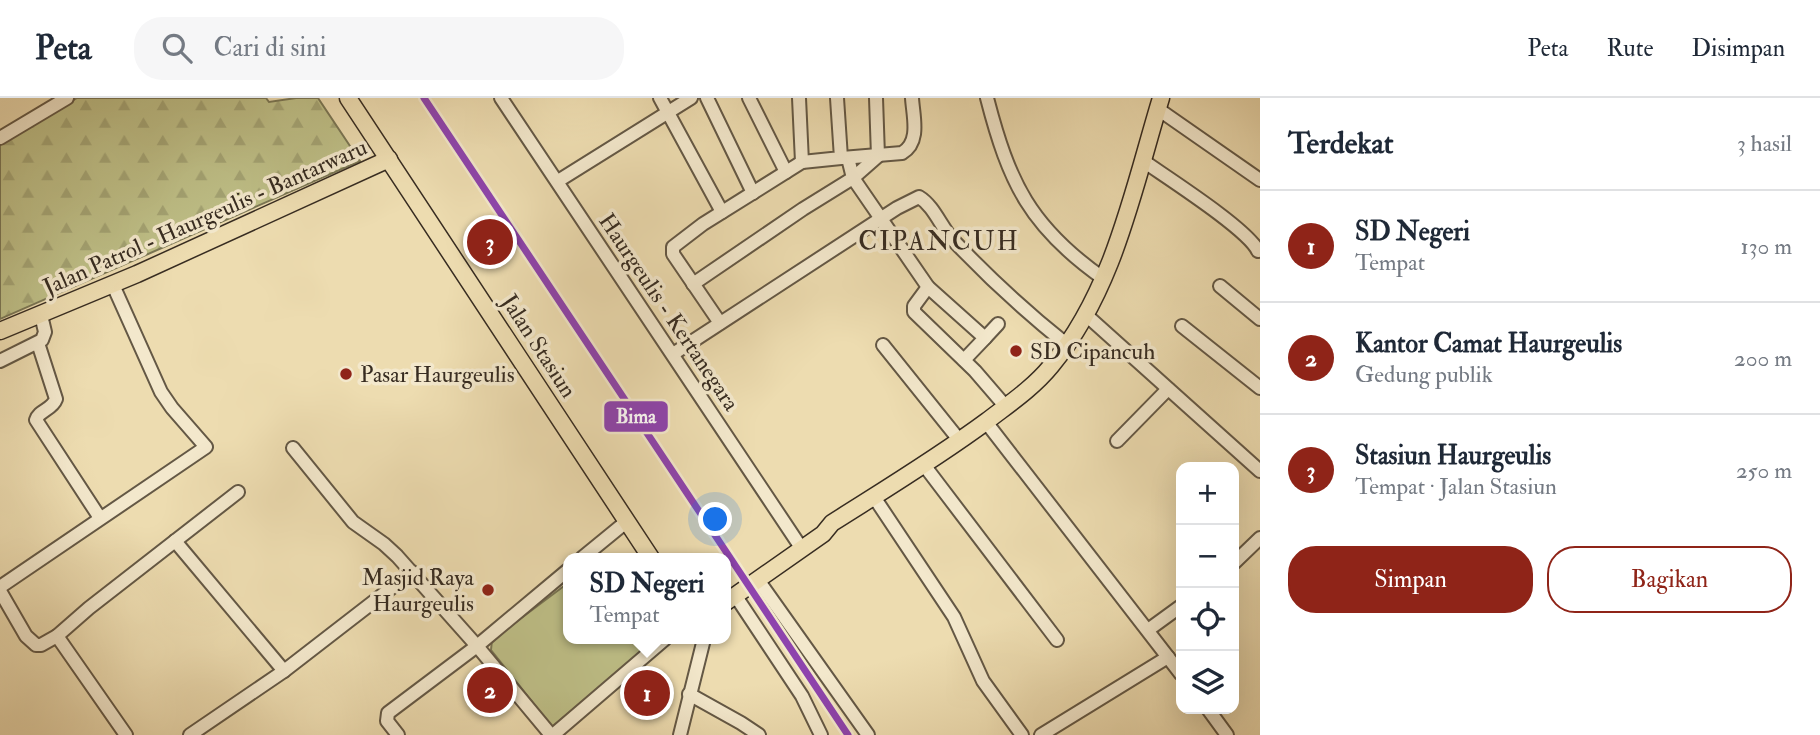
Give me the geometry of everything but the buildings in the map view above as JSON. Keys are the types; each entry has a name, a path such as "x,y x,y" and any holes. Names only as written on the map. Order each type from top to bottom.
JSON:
{"main road":[{"name":"Jalan Stasiun","path":"348,98 648,553"},
{"path":"731,594 799,545 822,534 832,523 960,441 1006,407 1044,374 1085,314 1104,278 1118,243 1160,104"},
{"name":"Jalan Patrol - Haurgeulis - Bantarwaru","path":"0,331 113,285 389,159"},
{"path":"731,594 758,580 799,545"}],"street":[{"path":"0,138 67,98"},
{"name":"Haurgeulis - Kertanegara","path":"501,98 799,545"},
{"path":"660,98 696,169 722,212"},
{"path":"558,181 691,98"},
{"path":"707,98 753,193"},
{"path":"749,98 786,172"},
{"path":"788,98 799,120"},
{"path":"799,98 802,162"},
{"path":"837,98 845,158 853,178 928,287 985,338"},
{"path":"876,98 878,156"},
{"path":"720,323 673,254 673,247 722,212 802,162 902,153 913,144 912,98"},
{"path":"987,98 1003,156 1022,197 1064,246 1104,278"},
{"path":"1160,104 1260,180"},
{"path":"693,284 853,178 878,156"},
{"path":"1142,160 1249,238 1258,251"},
{"path":"673,354 881,218 919,197 950,236 988,276 1066,344"},
{"path":"113,285 161,392 206,447 0,589 30,641 41,645 57,636 238,492"},
{"path":"1220,286 1260,319"},
{"path":"928,287 914,306 914,312 964,359 1006,407"},
{"path":"1085,314 1260,471"},
{"path":"0,361 38,343 44,336 41,315"},
{"path":"964,359 998,324"},
{"path":"1182,326 1260,388"},
{"path":"38,343 56,399 36,420 100,518"},
{"path":"883,345 960,441"},
{"path":"1117,441 1168,389"},
{"path":"986,422 1176,667"},
{"path":"293,447 352,522 390,548 552,735 659,644"},
{"path":"924,465 1057,640"},
{"path":"874,497 954,617 971,660 983,681 1022,735"},
{"path":"588,553 626,522"},
{"path":"1239,558 1260,539"},
{"path":"174,541 284,671"},
{"path":"190,735 284,671 412,572"},
{"path":"398,735 387,721 388,713 477,646 563,574"},
{"path":"758,580 868,735"},
{"path":"731,598 802,695 821,735"},
{"path":"1148,630 1176,610"},
{"path":"57,636 126,735"},
{"path":"680,735 703,644"},
{"path":"1041,735 1168,657"},
{"path":"689,694 759,735"},
{"path":"1212,714 1227,735"}],"green space":[{"path":"77,98 266,98 269,102 318,98 360,161 0,319 0,142"},
{"path":"563,587 563,644 651,644 552,727 491,650 492,640"}],"transit line":[{"name":"Bima","path":"424,98 727,553"},
{"name":"Bima","path":"731,559 848,735"}],"place":[{"name":"Stasiun Haurgeulis","path":"490,242"},
{"name":"SD Cipancuh","path":"1016,351"},
{"name":"Pasar Haurgeulis","path":"346,374"},
{"name":"Masjid Raya Haurgeulis","path":"488,590"},
{"name":"Kantor Camat Haurgeulis","path":"490,690"},
{"name":"SD Negeri","path":"647,693"}],"district":[{"name":"CIPANCUH","path":"939,242"}]}
